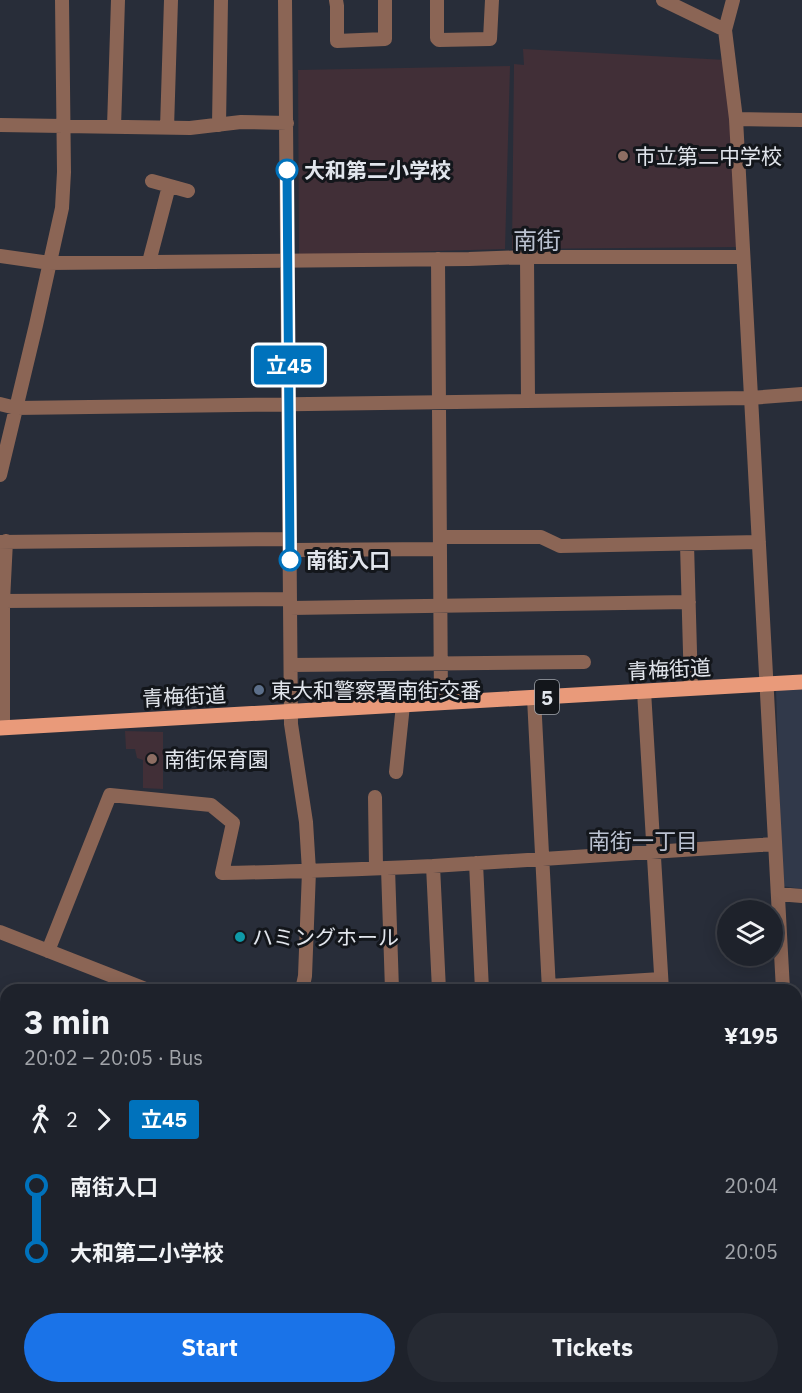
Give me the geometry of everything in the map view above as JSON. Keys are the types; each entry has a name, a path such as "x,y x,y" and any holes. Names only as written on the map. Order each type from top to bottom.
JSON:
{"main road":[{"name":"青梅街道","path":"2,727 802,682"}],"street":[{"path":"0,475 62,208 64,126 62,0"},
{"path":"114,127 118,0"},
{"path":"167,128 171,0"},
{"path":"219,125 221,0"},
{"path":"285,0 291,724 306,822 309,872 303,984"},
{"path":"336,0 338,6 337,41 385,39 385,0"},
{"path":"437,0 437,38 439,40 490,39 492,0"},
{"path":"663,0 725,30"},
{"path":"733,0 725,30 736,119 783,984"},
{"path":"736,119 802,120"},
{"path":"0,125 190,128 242,122 286,123"},
{"path":"152,181 188,191"},
{"path":"149,262 169,186"},
{"path":"0,256 50,263 527,257 743,257"},
{"path":"527,257 528,401"},
{"path":"438,259 441,703"},
{"path":"0,404 16,408 289,405 750,398 802,394"},
{"path":"2,727 3,542 440,543 541,537 560,546 759,542"},
{"path":"687,544 691,688"},
{"path":"3,601 440,606 689,602"},
{"path":"291,665 584,662"},
{"path":"644,691 661,984"},
{"path":"534,698 549,984"},
{"path":"396,772 403,705"},
{"path":"48,951 110,795 211,805 233,823 222,873 309,872 433,866 775,844"},
{"path":"375,797 392,984"},
{"path":"476,863 482,984"},
{"path":"433,866 439,984"},
{"path":"778,894 802,896"},
{"path":"0,932 121,984"}],"shaded area":[{"name":"市立第二中学校","path":"523,49 726,60 739,247 512,249 514,64 524,65"},
{"path":"510,66 505,249 299,255 298,70"},
{"path":"802,687 802,889 782,886 776,688"},
{"name":"南街保育園","path":"125,731 163,732 163,789 143,788 143,760 137,758 135,749 126,749"}],"bus line":[{"name":"立45","path":"287,170 290,560"}],"place":[{"name":"市立第二中学校","path":"623,156"},
{"name":"大和第二小学校","path":"287,170"},
{"name":"南街入口","path":"290,560"},
{"name":"東大和警察署南街交番","path":"259,690"},
{"name":"南街保育園","path":"152,759"},
{"name":"ハミングホール","path":"240,937"}],"district":[{"name":"南街","path":"537,240"},
{"name":"南街一丁目","path":"643,840"}]}
